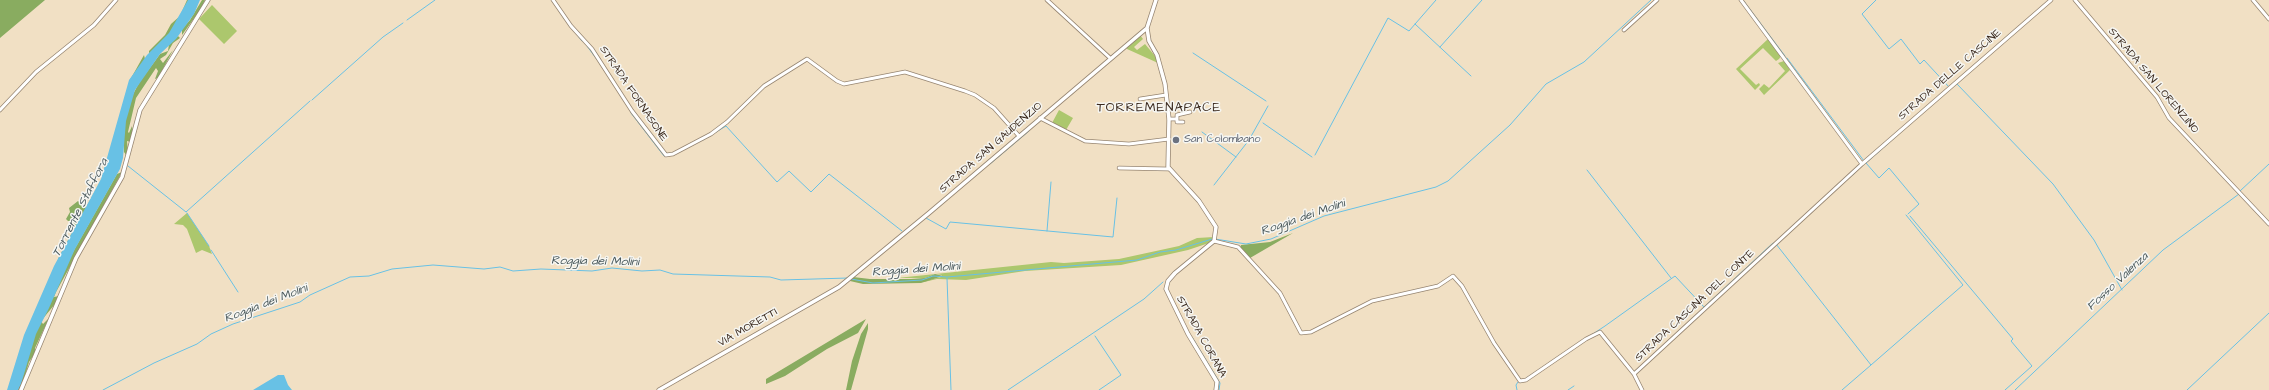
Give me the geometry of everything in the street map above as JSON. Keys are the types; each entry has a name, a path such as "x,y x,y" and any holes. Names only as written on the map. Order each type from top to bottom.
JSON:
{"street":[{"path":"0,110 36,72 98,21 116,0"},
{"path":"21,390 76,258 122,177 140,110 175,51 208,0"},
{"name":"STRADA FORNASONE","path":"553,0 571,26 592,49 632,111 666,155 674,154 711,134 730,119 764,86 807,59 837,81 844,84 905,72 965,91 975,95 994,108 1019,136"},
{"path":"1047,0 1110,58"},
{"path":"1156,0 1146,28 1149,41 1159,60 1166,95 1169,120 1166,160 1169,169 1199,201 1215,224 1215,240"},
{"path":"1624,30 1657,0"},
{"path":"1741,0 1862,164"},
{"name":"STRADA DELLE CASCINE","path":"1862,164 2051,0"},
{"name":"STRADA SAN LORENZINO","path":"2075,0 2157,97 2169,118 2269,224"},
{"path":"2253,0 2269,19"},
{"name":"STRADA SAN GAUDENZIO","path":"846,281 1146,28"},
{"path":"1140,99 1166,95"},
{"path":"1177,120 1177,115 1190,112"},
{"path":"1040,118 1085,141 1129,144 1168,139"},
{"path":"1169,120 1183,122"},
{"name":"STRADA CASCINA DEL CONTE","path":"1215,240 1238,247 1280,293 1301,333 1311,332 1372,301 1438,286 1453,276 1462,286 1494,343 1521,382 1597,332 1603,335 1634,374 1862,164"},
{"path":"1119,168 1169,169"},
{"name":"STRADA CORANA","path":"1215,240 1168,281 1166,289 1185,328 1217,382 1216,390"},
{"name":"VIA MORETTI","path":"658,390 846,281"},
{"path":"1634,374 1642,390"}],"green space":[{"path":"0,0 45,0 0,38"},
{"path":"187,0 194,0 192,10 130,80 144,55 145,59 149,55 149,51 165,35 171,24 180,16"},
{"path":"202,0 205,0 200,10 182,35 182,29 190,20"},
{"path":"212,5 237,31 224,44 199,19"},
{"path":"1140,35 1143,39 1134,47 1137,50 1145,44 1155,56 1158,63 1127,49 1126,47"},
{"path":"178,36 180,38 173,43 166,55 160,59 163,63 173,50 158,78 155,79 158,71 156,68 136,98 128,132 129,133 132,126 133,134 130,142 127,141 128,152 126,155 124,152 124,121 130,100 140,81 160,54 168,51 169,44"},
{"path":"1768,39 1781,56 1779,59 1776,61 1763,48 1740,69 1756,85 1759,83 1760,85 1755,90 1736,69"},
{"path":"1784,61 1790,70 1764,95 1759,89 1764,84 1769,88 1785,71 1778,63"},
{"path":"1059,110 1073,118 1066,130 1052,123"},
{"path":"108,163 113,166 109,175 79,224 62,263 58,259 75,227 73,221 68,221 66,219 70,212 69,208 78,201 87,208 103,179"},
{"path":"122,172 56,292 54,297 59,296 55,304 41,321 43,324 49,318 35,348 35,353 29,362 24,380 19,390 16,390 32,339 69,259 117,174"},
{"path":"187,213 209,246 212,254 202,250 196,253 187,229 183,225 174,224"},
{"path":"1293,233 1250,258 1240,248 1241,245 1270,242"},
{"path":"1214,237 1212,242 1188,250 1121,265 1025,271 966,280 937,279 921,282 941,277 942,275 935,274 1051,262 1064,263 1119,259 1179,246 1197,238"},
{"path":"935,274 925,278 897,278"},
{"path":"935,274 943,276 921,283 863,284 850,281 853,277 870,279 911,279 925,278"},
{"path":"866,319 858,333 827,349 785,376 766,384 766,379"},
{"path":"868,323 868,329 851,390 846,390 852,361 861,334"}],"water":[{"path":"188,0 200,0 194,14 176,39 160,54 135,90 126,121 123,158 120,169 75,249 36,334 18,390 7,390 24,335 54,266 101,179 129,80 147,55 169,33"},
{"path":"278,375 284,375 292,390 253,390"}],"waterway":[{"path":"407,20 435,0"},
{"path":"1315,155 1388,18 1409,31 1436,0"},
{"path":"1440,47 1482,0"},
{"name":"Roggia dei Molini","path":"1215,239 1246,244 1271,239 1324,216 1436,187 1448,181 1510,125 1546,84 1584,62 1651,0"},
{"path":"1743,0 1785,56"},
{"path":"1876,0 1862,14 1889,49 1901,39 1920,64 1924,60 1949,87"},
{"path":"563,17 582,41"},
{"path":"312,100 383,37 403,23"},
{"path":"1415,24 1471,76"},
{"path":"587,46 598,61"},
{"path":"1193,53 1266,101"},
{"path":"1787,58 1864,161"},
{"path":"1957,84 2053,184 2094,240 2122,290"},
{"path":"1908,214 1919,204 1889,168 1879,178 1866,163 1944,94"},
{"path":"128,166 186,212 310,101"},
{"path":"1214,185 1249,140 1268,106"},
{"path":"631,113 664,156"},
{"path":"1263,123 1312,157"},
{"path":"703,140 726,126 777,182 789,171 811,192 829,174 902,231"},
{"path":"990,164 1029,131"},
{"path":"1202,132 1236,157"},
{"name":"Fosso Valenza","path":"2240,191 2269,164"},
{"path":"955,193 988,165"},
{"path":"1853,175 1863,165"},
{"path":"1587,170 1671,278"},
{"path":"1047,231 1051,182"},
{"name":"Fosso Valenza","path":"2015,390 2163,250 2239,194"},
{"path":"926,218 946,229 950,222 1113,237 1117,198"},
{"path":"187,213 209,246"},
{"path":"1871,365 1963,285 1906,215"},
{"path":"1910,216 2013,339 2011,341 2032,366 2005,390"},
{"name":"Roggia dei Molini","path":"851,279 873,283 922,280 933,276 947,277 1137,260 1160,252 1176,250 1212,239"},
{"path":"1704,307 1773,243"},
{"path":"1776,244 1871,365 1842,390"},
{"path":"211,250 238,292"},
{"name":"Roggia dei Molini","path":"103,390 154,363 197,344 211,334 233,324 300,302 310,295 350,277 369,276 392,269 433,265 484,269 500,267 513,271 541,269 592,271 612,268 642,271 660,270 673,274 770,277 781,280 848,278"},
{"path":"1525,379 1605,326 1675,276 1704,307 1698,313"},
{"path":"947,278 951,390"},
{"path":"1008,390 1144,299 1163,282"},
{"path":"2187,390 2269,313"},
{"path":"1095,336 1121,375 1099,390"},
{"path":"1192,337 1220,383 1219,390"},
{"path":"1517,390 1516,385 1518,382"},
{"path":"1568,390 1574,386"}],"place":[{"name":"San Colombano","path":"1176,140"}],"district":[{"name":"TORREMENAPACE","path":"1159,108"}],"water label":[{"name":"Torrente Staffora","path":"81,208"}]}
